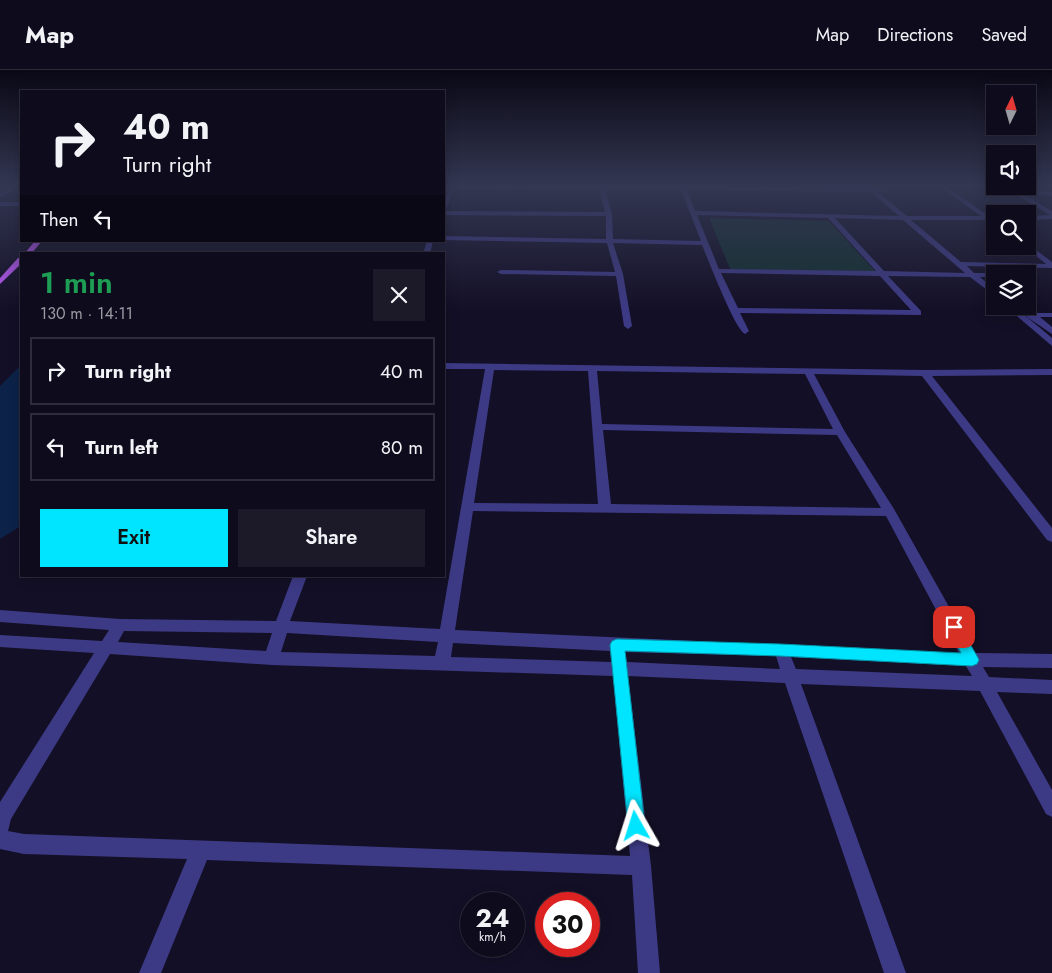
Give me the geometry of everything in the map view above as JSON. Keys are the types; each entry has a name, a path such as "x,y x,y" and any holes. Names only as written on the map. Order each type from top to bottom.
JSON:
{"main road":[{"path":"29,252 38,242"},
{"path":"0,282 20,261"}],"street":[{"path":"609,227 610,241 619,274 628,326"},
{"path":"698,227 716,272 745,331"},
{"path":"734,310 918,313 840,227"},
{"path":"917,227 986,286"},
{"path":"928,227 986,278"},
{"path":"445,238 704,243"},
{"path":"1036,253 1052,265"},
{"path":"960,264 1052,265"},
{"path":"501,272 619,274"},
{"path":"716,272 982,275"},
{"path":"1021,316 1032,315 1052,331"},
{"path":"1036,315 1052,315"},
{"path":"1021,316 1052,343"},
{"path":"445,366 925,373 1052,372"},
{"path":"442,663 490,366"},
{"path":"592,368 605,509"},
{"path":"808,371 840,432 890,512 1052,808"},
{"path":"925,373 1052,537"},
{"path":"597,427 840,432"},
{"path":"466,507 890,512"},
{"path":"272,658 281,626 300,577"},
{"path":"0,616 120,625 281,626 617,645 780,650 972,660 1052,661"},
{"path":"0,828 2,816 120,625"},
{"path":"0,642 272,658 620,669 1052,688"},
{"path":"617,645 649,973"},
{"path":"780,650 895,973"},
{"path":"0,839 24,844 640,866"},
{"path":"150,973 200,850"}],"green space":[{"path":"713,227 835,227 876,272 731,271"}],"water":[{"path":"20,366 20,527 0,539 0,386"}],"route":[{"path":"636,826 617,645 780,650 972,660 954,627"}]}
